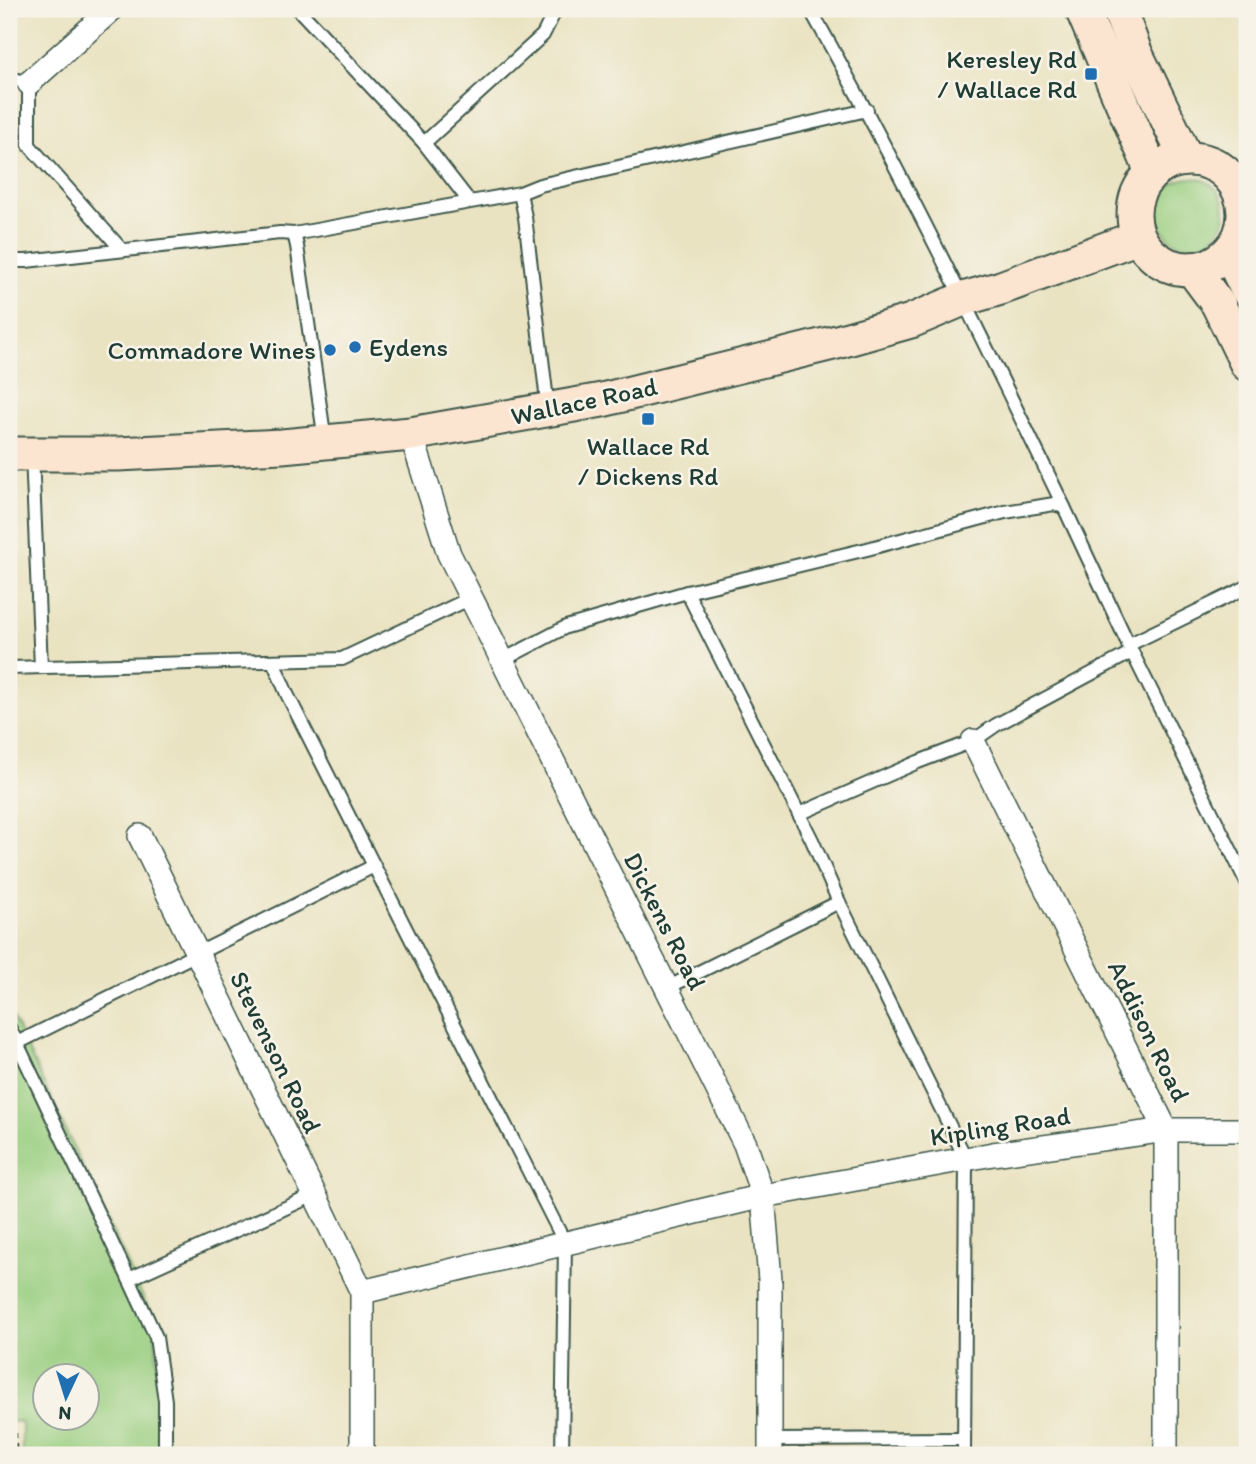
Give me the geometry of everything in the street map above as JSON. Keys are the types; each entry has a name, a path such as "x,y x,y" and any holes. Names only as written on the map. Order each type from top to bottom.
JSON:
{"street":[{"path":"19,80 112,9"},
{"path":"1082,9 1152,172"},
{"path":"1119,9 1135,52 1186,158"},
{"path":"1186,158 1202,159 1220,167 1232,179 1245,196 1244,219 1239,239 1229,252 1212,265 1192,269 1170,266 1153,256 1138,237 1133,218 1137,192 1152,172 1166,162 1186,158"},
{"name":"Wallace Road","path":"20,454 118,454 282,446 411,434 602,400 911,321 963,299 1001,288 1138,237"},
{"path":"1229,252 1247,289"},
{"path":"1192,269 1218,304 1247,364"},
{"name":"Dickens Road","path":"411,434 449,554 745,1144 762,1196 770,1280 770,1448"},
{"name":"Addison Road","path":"973,741 1166,1130 1166,1455"},
{"name":"Stevenson Road","path":"140,836 362,1292 362,1455"},
{"name":"Kipling Road","path":"762,1196 993,1154 1166,1130 1247,1130"},
{"path":"362,1292 762,1196"}],"lane":[{"path":"298,9 424,143 469,201"},
{"path":"424,143 543,35 556,9"},
{"path":"812,9 867,110 963,299 1130,649 1247,883"},
{"path":"19,80 29,145 122,250"},
{"path":"9,261 280,233 294,234 520,193 540,185 867,110"},
{"path":"520,193 548,409"},
{"path":"294,234 325,442"},
{"path":"20,454 41,667"},
{"path":"503,660 566,627 687,592 867,549 1005,512 1054,504 1064,507"},
{"path":"799,814 973,741 996,725 1130,649 1247,587"},
{"path":"687,592 812,840 839,902 966,1159 964,1455"},
{"path":"9,668 342,659 471,597"},
{"path":"273,661 287,695 565,1243 562,1455"},
{"path":"17,1043 374,866"},
{"path":"667,988 839,902"},
{"path":"9,1027 156,1337 165,1401 165,1455"},
{"path":"130,1279 314,1195"},
{"path":"770,1448 964,1439"}],"path":[{"path":"9,1428 15,1429 15,1455"}],"green space":[{"path":"1191,178 1204,181 1215,188 1222,199 1225,212 1222,225 1215,236 1204,243 1191,246 1178,243 1167,236 1160,225 1157,212 1160,199 1167,188 1178,181"},
{"path":"9,1009 155,1323 161,1455 22,1455 22,1422 9,1421"}],"place":[{"name":"Keresley Rd / Wallace Rd","path":"1091,74"},
{"name":"Eydens","path":"355,347"},
{"name":"Commadore Wines","path":"330,350"},
{"name":"Wallace Rd / Dickens Rd","path":"648,419"}]}
